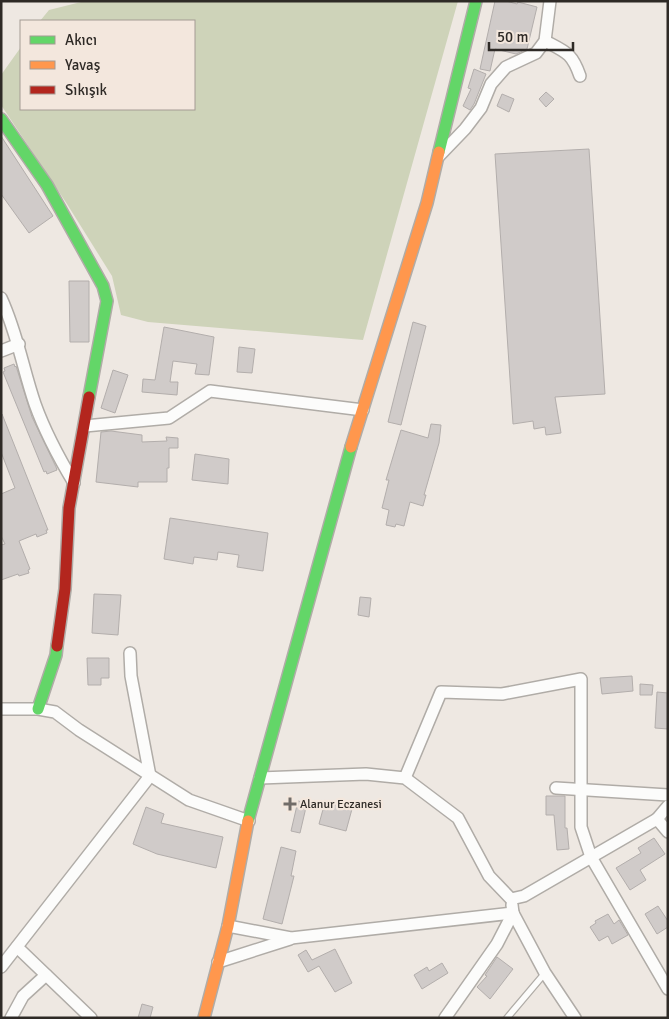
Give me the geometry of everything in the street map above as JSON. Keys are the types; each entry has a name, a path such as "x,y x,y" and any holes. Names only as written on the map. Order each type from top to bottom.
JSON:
{"main road":[{"path":"204,1018 228,926 249,821 260,778 363,410 427,203 476,1"},
{"path":"1,119 46,185 103,286 107,301 69,508 65,589 56,655 38,709"}],"street":[{"path":"437,158 481,108 491,84 506,67 536,53 545,41 550,1"},
{"path":"545,41 566,51 575,61 580,76"},
{"path":"1,298 19,344 35,404 60,461 74,483"},
{"path":"1,351 19,344"},
{"path":"85,426 169,418 210,391 363,410"},
{"path":"1,967 150,776 132,676 130,653"},
{"path":"405,778 441,692 502,694 581,678 582,827 591,857 668,989"},
{"path":"1,709 38,709 55,712 79,730 189,800 249,821"},
{"path":"260,778 366,774 405,778 458,818 489,876 511,899 513,913 572,1017"},
{"path":"556,788 668,795"},
{"path":"511,899 524,896 657,819 668,806"},
{"path":"657,819 668,832"},
{"path":"218,962 291,938 513,913"},
{"path":"445,1018 497,944 513,913"},
{"path":"228,926 291,938"},
{"path":"17,947 91,1018"},
{"path":"11,1018 23,996 46,975"}],"lane":[{"path":"507,1018 545,972"}],"green space":[{"path":"85,1 458,1 363,340 148,322 121,315 112,276 1,105 1,75 20,48 20,110 195,110 195,20 41,20 49,10"}],"building":[{"path":"495,1 517,4 518,2 537,7 527,49 516,54 495,49 490,71 480,69"},
{"path":"474,69 486,74 470,110 463,106 471,89 468,88"},
{"path":"546,92 554,99 546,107 539,99"},
{"path":"502,94 514,99 509,112 497,106"},
{"path":"1,136 53,216 29,233 1,194"},
{"path":"589,149 605,394 555,397 561,433 546,435 545,427 534,429 533,421 513,424 495,154"},
{"path":"69,281 89,281 89,342 70,342"},
{"path":"413,322 426,326 401,425 388,422"},
{"path":"164,327 214,337 209,375 195,374 197,364 173,361 170,382 178,382 177,395 142,392 143,379 155,380"},
{"path":"239,347 255,349 252,373 237,372"},
{"path":"14,364 32,417 57,470 47,474 46,471 44,472 3,372 5,371 4,368"},
{"path":"113,370 128,375 115,413 101,408"},
{"path":"2,414 48,530 46,530 47,533 37,537 36,534 19,541 30,569 28,570 29,573 19,576 18,574 1,580 1,545 5,544 1,536 1,494 15,488 1,452"},
{"path":"431,424 441,425 439,443 424,495 426,495 423,506 410,502 404,526 396,524 395,527 386,525 389,510 382,508 389,480 386,480 401,430 428,438"},
{"path":"111,431 142,435 142,442 167,441 166,437 178,438 178,448 169,448 167,482 138,482 138,487 96,482 101,432"},
{"path":"195,454 229,459 228,484 192,480"},
{"path":"170,518 268,533 263,571 237,567 239,555 218,552 217,560 194,557 193,564 164,559"},
{"path":"94,594 121,595 118,635 92,633"},
{"path":"360,597 371,598 369,617 358,615"},
{"path":"87,658 109,658 109,678 101,678 101,685 88,685"},
{"path":"632,676 633,691 602,694 600,678"},
{"path":"640,684 653,685 652,695 640,695"},
{"path":"657,692 668,693 668,729 655,728"},
{"path":"546,796 565,796 565,828 567,828 569,849 557,850 554,815 546,815"},
{"path":"298,801 307,803 300,833 291,831"},
{"path":"325,802 352,809 346,831 319,824"},
{"path":"146,807 164,814 161,823 223,837 216,868 157,854 133,844"},
{"path":"654,838 665,854 640,870 646,880 630,890 616,868 641,853 638,848"},
{"path":"281,847 296,851 291,876 294,876 282,924 263,919"},
{"path":"658,906 668,921 668,927 657,934 645,914"},
{"path":"608,914 614,924 619,920 628,935 612,944 608,936 599,941 590,927 596,923 595,921"},
{"path":"335,949 352,983 335,992 319,966 308,972 298,955 306,950 312,960"},
{"path":"497,957 513,969 490,999 477,987 487,976 485,975"},
{"path":"442,963 448,973 422,989 414,975 427,967 429,971"},
{"path":"142,1004 153,1007 150,1018 138,1018"}],"traffic: fast":[{"path":"439,152 476,1"},
{"path":"1,119 47,185 103,286 107,301 89,397"},
{"path":"248,821 351,447"},
{"path":"38,709 56,655 57,646"}],"traffic: slow":[{"path":"351,447 427,203 439,152"},
{"path":"204,1018 228,926 248,821"}],"traffic: jam":[{"path":"57,646 65,589 69,508 89,397"}],"place":[{"name":"Alanur Eczanesi","path":"290,804"}]}
